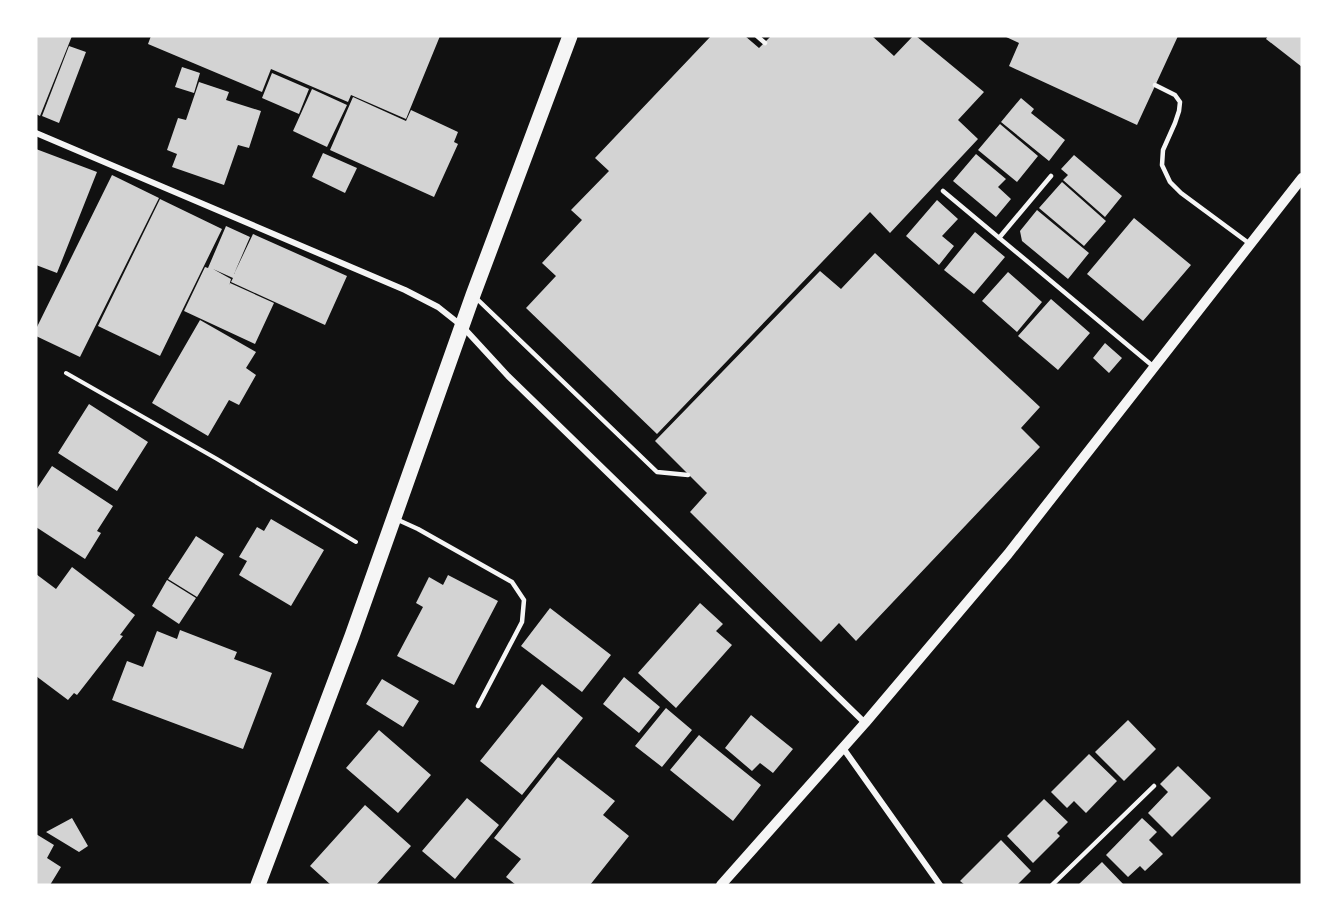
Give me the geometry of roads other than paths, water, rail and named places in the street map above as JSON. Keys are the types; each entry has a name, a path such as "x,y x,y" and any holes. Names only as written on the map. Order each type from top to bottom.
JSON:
{"main road":[{"path":"258,885 352,636 473,295 570,36"}],"street":[{"path":"36,133 405,290 438,307 462,326 508,376 865,723"},
{"path":"721,885 865,723 1008,554 1302,178"},
{"path":"843,748 940,885"}],"lane":[{"path":"757,36 765,43"},
{"path":"1155,86 1175,95 1180,102 1179,111 1163,150 1162,165 1170,182 1180,193 1250,244"},
{"path":"999,238 1051,177"},
{"path":"943,191 1154,367"},
{"path":"473,295 657,472 688,475"},
{"path":"394,518 512,582 524,600 522,622 478,706"},
{"path":"1052,885 1154,786"}]}
